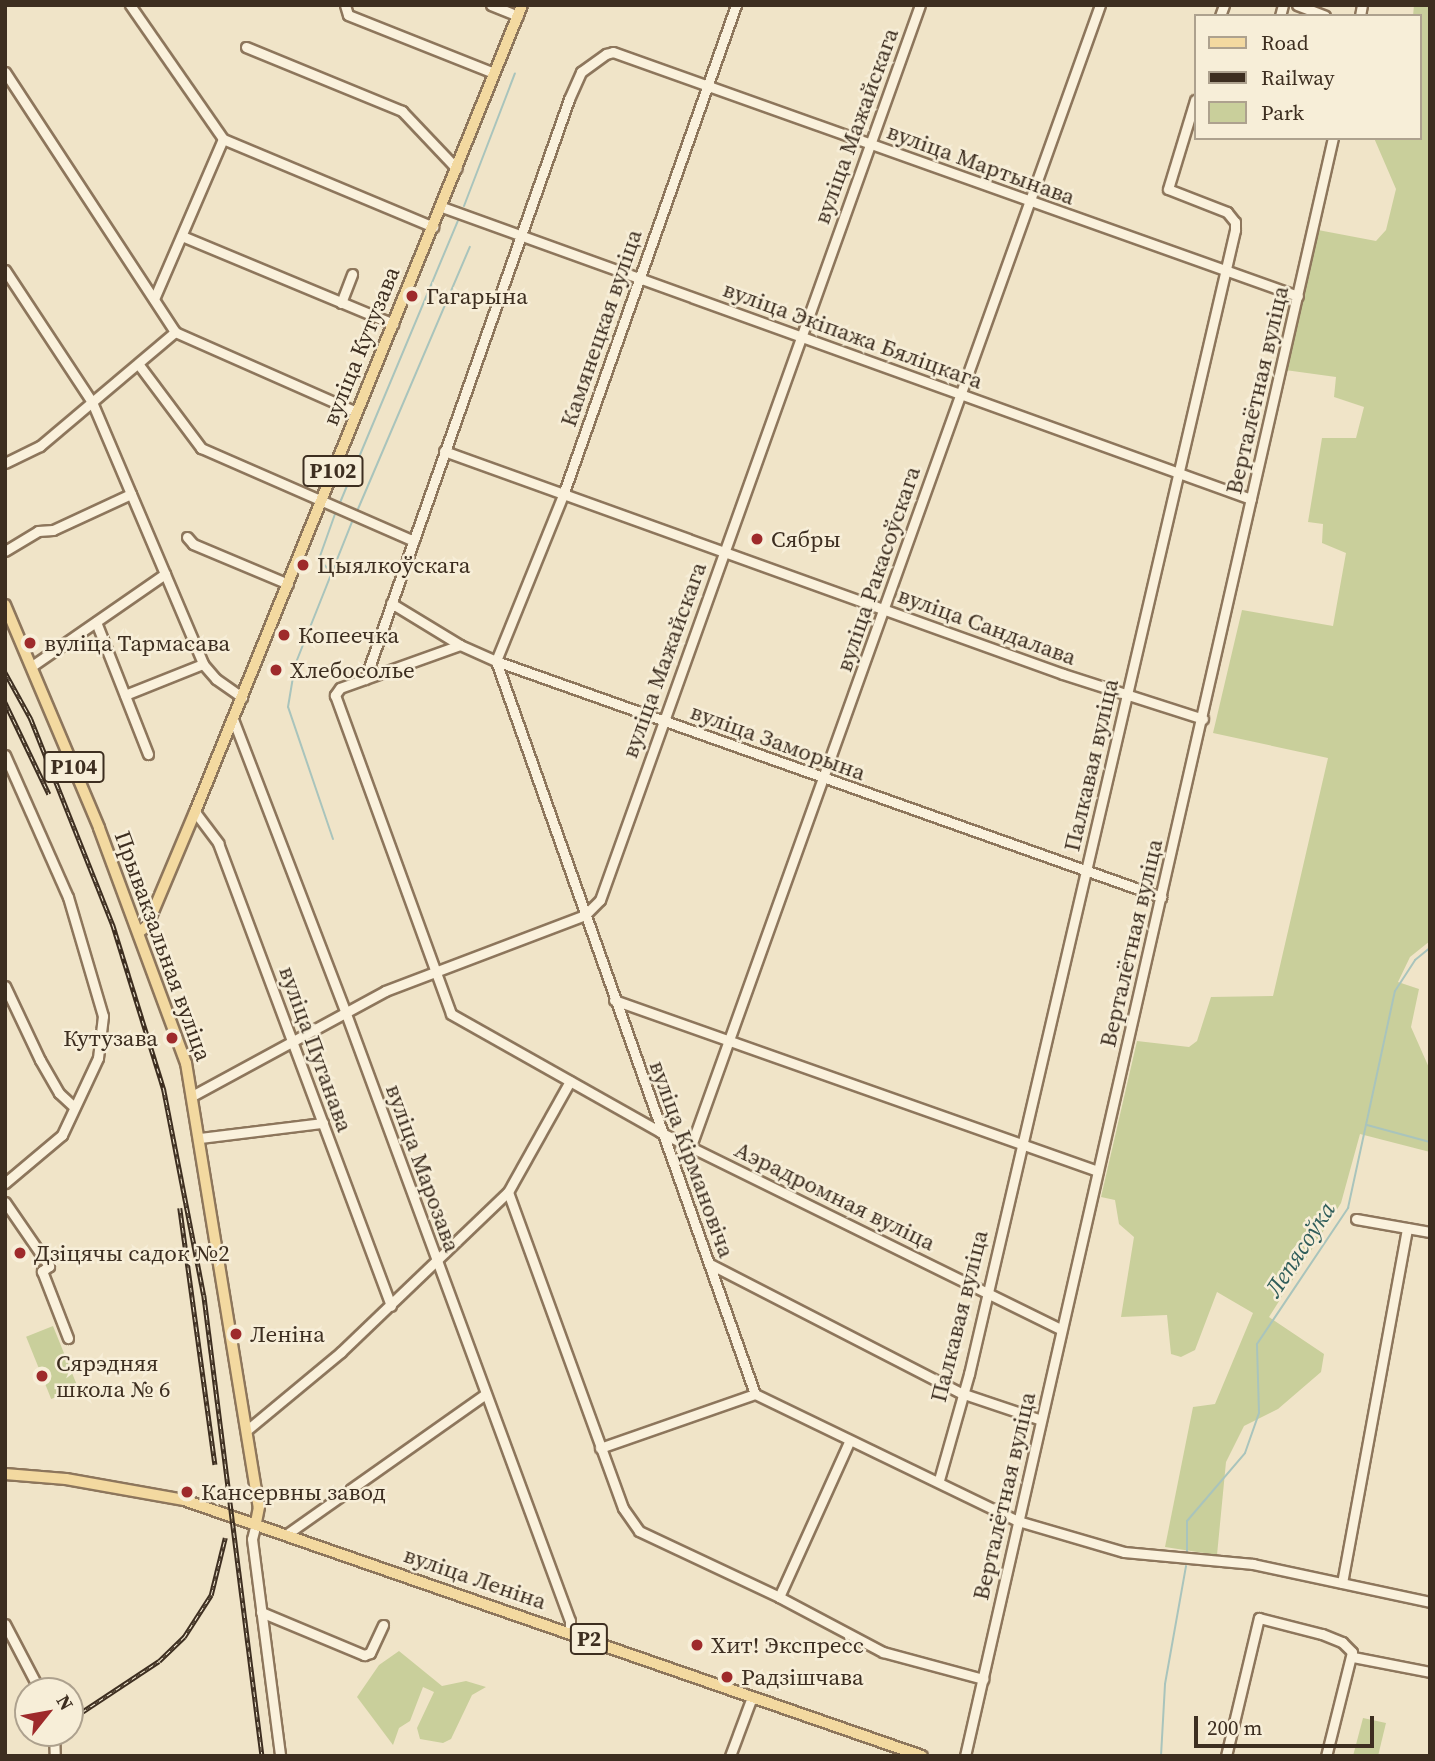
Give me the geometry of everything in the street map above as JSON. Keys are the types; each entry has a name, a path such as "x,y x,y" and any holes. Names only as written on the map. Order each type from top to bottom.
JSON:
{"main road":[{"name":"вуліца Кутузава","path":"139,932 147,926 195,812 520,11"},
{"name":"Прывакзальная вуліца","path":"5,605 139,932 176,1032 200,1138 259,1507 256,1523"},
{"name":"вуліца Леніна","path":"5,1474 66,1479 184,1500 920,1755"}],"street":[{"path":"130,5 223,139 433,227"},
{"path":"345,5 348,15 494,73"},
{"path":"491,5 520,11"},
{"name":"Камянецкая вуліца","path":"496,661 564,495 736,5"},
{"name":"вуліца Мажайскага","path":"584,915 604,891 662,720 920,5"},
{"name":"вуліца Ракасоўскага","path":"691,1146 1100,5"},
{"path":"1297,5 1320,14"},
{"path":"246,47 402,111 456,168"},
{"name":"вуліца Мартынава","path":"522,237 581,72 613,52 1030,203 1298,296"},
{"path":"5,72 175,332 356,412"},
{"name":"Палкавая вуліца","path":"939,1480 988,1293 1020,1144 1128,695 1235,230 1233,217 1168,189 1194,103"},
{"path":"153,299 223,139"},
{"name":"Верталётная вуліца","path":"965,1756 1333,140"},
{"name":"вуліца Экіпажа Бяліцкага","path":"442,207 638,280 1251,499"},
{"path":"182,236 393,324"},
{"path":"365,679 522,237"},
{"path":"5,270 92,402 203,664 216,679 242,696"},
{"path":"341,303 352,274"},
{"path":"5,463 40,446 175,332"},
{"path":"139,365 201,448 414,541"},
{"name":"вуліца Сандалава","path":"444,451 723,553 1203,719"},
{"path":"5,551 38,531 53,530 131,494"},
{"path":"187,537 193,544 288,583"},
{"path":"32,666 165,574"},
{"name":"вуліца Заморына","path":"391,603 460,645 496,661 824,780 1161,897"},
{"path":"96,622 148,754"},
{"name":"Аэрадромная вуліца","path":"460,645 340,688 335,700 432,972 451,1014 660,1132 1061,1329"},
{"name":"вуліца Кірмановіча","path":"496,661 660,1132 755,1394"},
{"path":"125,695 203,664"},
{"name":"вуліца Марозава","path":"233,719 345,1011 484,1395 570,1622 570,1633"},
{"path":"5,755 68,897 103,1016 98,1058 62,1135 5,1183"},
{"name":"вуліца Пуганава","path":"195,812 218,843 391,1306"},
{"path":"192,1096 345,1011 432,972 584,915"},
{"path":"7,991 59,1093 74,1107"},
{"path":"614,1000 1098,1171"},
{"path":"247,1430 391,1306 508,1192 570,1081"},
{"path":"200,1138 323,1123"},
{"path":"508,1192 628,1521 639,1531 779,1597 883,1652 983,1679"},
{"path":"5,1202 49,1266 42,1271 68,1338"},
{"path":"1356,1219 1430,1231"},
{"path":"1342,1583 1407,1228"},
{"path":"710,1264 961,1393 1041,1420"},
{"path":"600,1448 755,1394 849,1442 939,1480 1018,1521 1124,1552 1253,1564 1430,1602"},
{"path":"287,1534 484,1395"},
{"path":"779,1597 849,1442"},
{"path":"256,1523 252,1539 280,1756"},
{"path":"261,1612 365,1656 370,1653 383,1625"},
{"path":"1226,1756 1259,1618 1342,1642 1353,1657 1430,1672"},
{"path":"5,1624 33,1677"},
{"path":"1326,1756 1353,1657"},
{"path":"730,1756 752,1697"}],"green space":[{"path":"1414,5 1430,5 1430,941 1410,957 1398,982 1419,989 1411,1027 1430,1070 1430,1152 1360,1134 1341,1203 1269,1317 1324,1354 1321,1372 1278,1409 1244,1426 1226,1462 1217,1555 1165,1547 1193,1407 1215,1404 1253,1313 1217,1292 1195,1350 1181,1357 1171,1354 1167,1315 1121,1317 1134,1237 1119,1224 1115,1200 1101,1197 1137,1041 1189,1047 1197,1041 1211,997 1273,996 1328,758 1213,733 1242,610 1333,626 1346,553 1322,543 1323,524 1308,522 1322,438 1356,438 1364,407 1334,397 1336,377 1285,370 1318,230 1376,241 1386,230 1396,189 1375,140 1421,140 1421,14 1413,14"},
{"path":"53,1326 78,1388 51,1399 26,1337"},
{"path":"399,1651 442,1686 466,1681 486,1687 472,1695 451,1739 443,1743 420,1739 417,1728 434,1692 423,1687 410,1721 399,1728 393,1745 357,1697 379,1665"},
{"path":"1363,1718 1386,1723 1378,1756 1353,1756"}],"waterway":[{"path":"464,206 515,73"},
{"path":"339,505 458,221"},
{"path":"358,509 470,247"},
{"path":"331,572 319,559 335,514"},
{"path":"333,839 288,707 295,665 354,517"},
{"name":"Лепясоўка","path":"1187,1553 1187,1521 1245,1453 1259,1413 1257,1344 1348,1208 1395,991 1415,960 1430,948"},
{"path":"1367,1125 1430,1142"},
{"name":"Лепясоўка","path":"1161,1756 1165,1684 1186,1566"}],"railway":[{"path":"5,672 31,719 113,925 164,1090 204,1295 262,1756"},
{"path":"5,702 49,794"},
{"path":"180,1208 215,1465"},
{"path":"84,1711 159,1661 184,1637 211,1595 225,1538"}],"place":[{"name":"Гагарына","path":"412,296"},
{"name":"Сябры","path":"757,539"},
{"name":"Цыялкоўскага","path":"303,565"},
{"name":"Копеечка","path":"284,635"},
{"name":"вуліца Тармасава","path":"30,643"},
{"name":"Хлебосолье","path":"276,670"},
{"name":"Кутузава","path":"172,1038"},
{"name":"Дзіцячы садок №2","path":"20,1253"},
{"name":"Леніна","path":"236,1334"},
{"name":"Сярэдняя школа № 6","path":"42,1376"},
{"name":"Кансервны завод","path":"187,1492"},
{"name":"Хит! Экспресс","path":"697,1645"},
{"name":"Радзішчава","path":"727,1677"}]}
